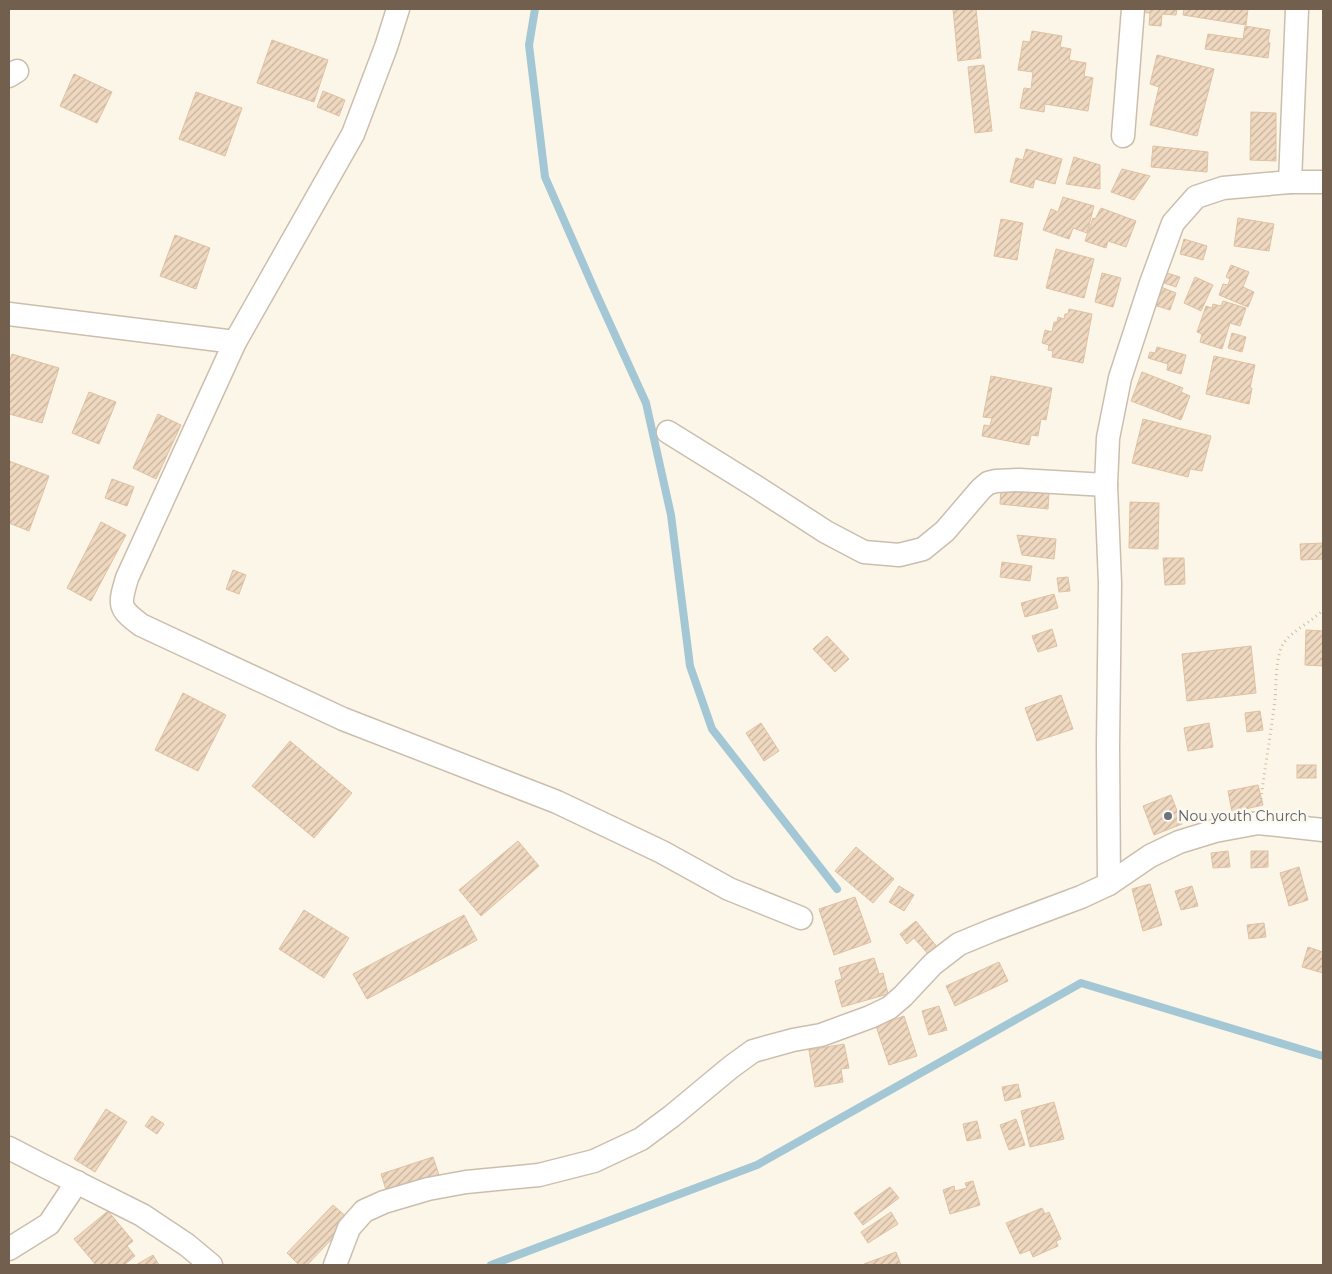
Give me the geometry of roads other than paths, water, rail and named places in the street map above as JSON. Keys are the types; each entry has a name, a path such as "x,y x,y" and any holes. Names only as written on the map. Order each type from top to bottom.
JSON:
{"street":[{"path":"398,9 386,47 353,134 235,342 127,578 121,597 123,608 141,626 343,719 557,802 662,852 729,889 801,918"},
{"path":"1123,136 1133,9"},
{"path":"1290,182 1298,9"},
{"path":"1109,884 1110,583 1106,485 1108,438 1120,378 1173,223 1196,197 1223,188 1290,182 1323,182"},
{"path":"9,314 235,342"},
{"path":"668,432 826,532 864,552 899,555 924,549 945,531 981,488 988,483 1019,480 1106,485"},
{"path":"335,1265 349,1228 364,1211 384,1202 428,1189 466,1182 539,1174 594,1161 641,1139 731,1067 753,1052 793,1040 821,1035 889,1008 933,964 959,944 1081,897 1109,884 1150,856 1179,842 1215,831 1258,824 1323,830"},
{"path":"9,1148 142,1215 211,1265"},
{"path":"9,1249 49,1224 77,1182"}],"waterway":[{"path":"535,9 529,45 545,177 646,403 671,515 690,666 712,729 837,889"},
{"path":"491,1265 757,1165 1081,983 1323,1056"}],"place":[{"name":"Nou youth Church","path":"1168,816"}]}
